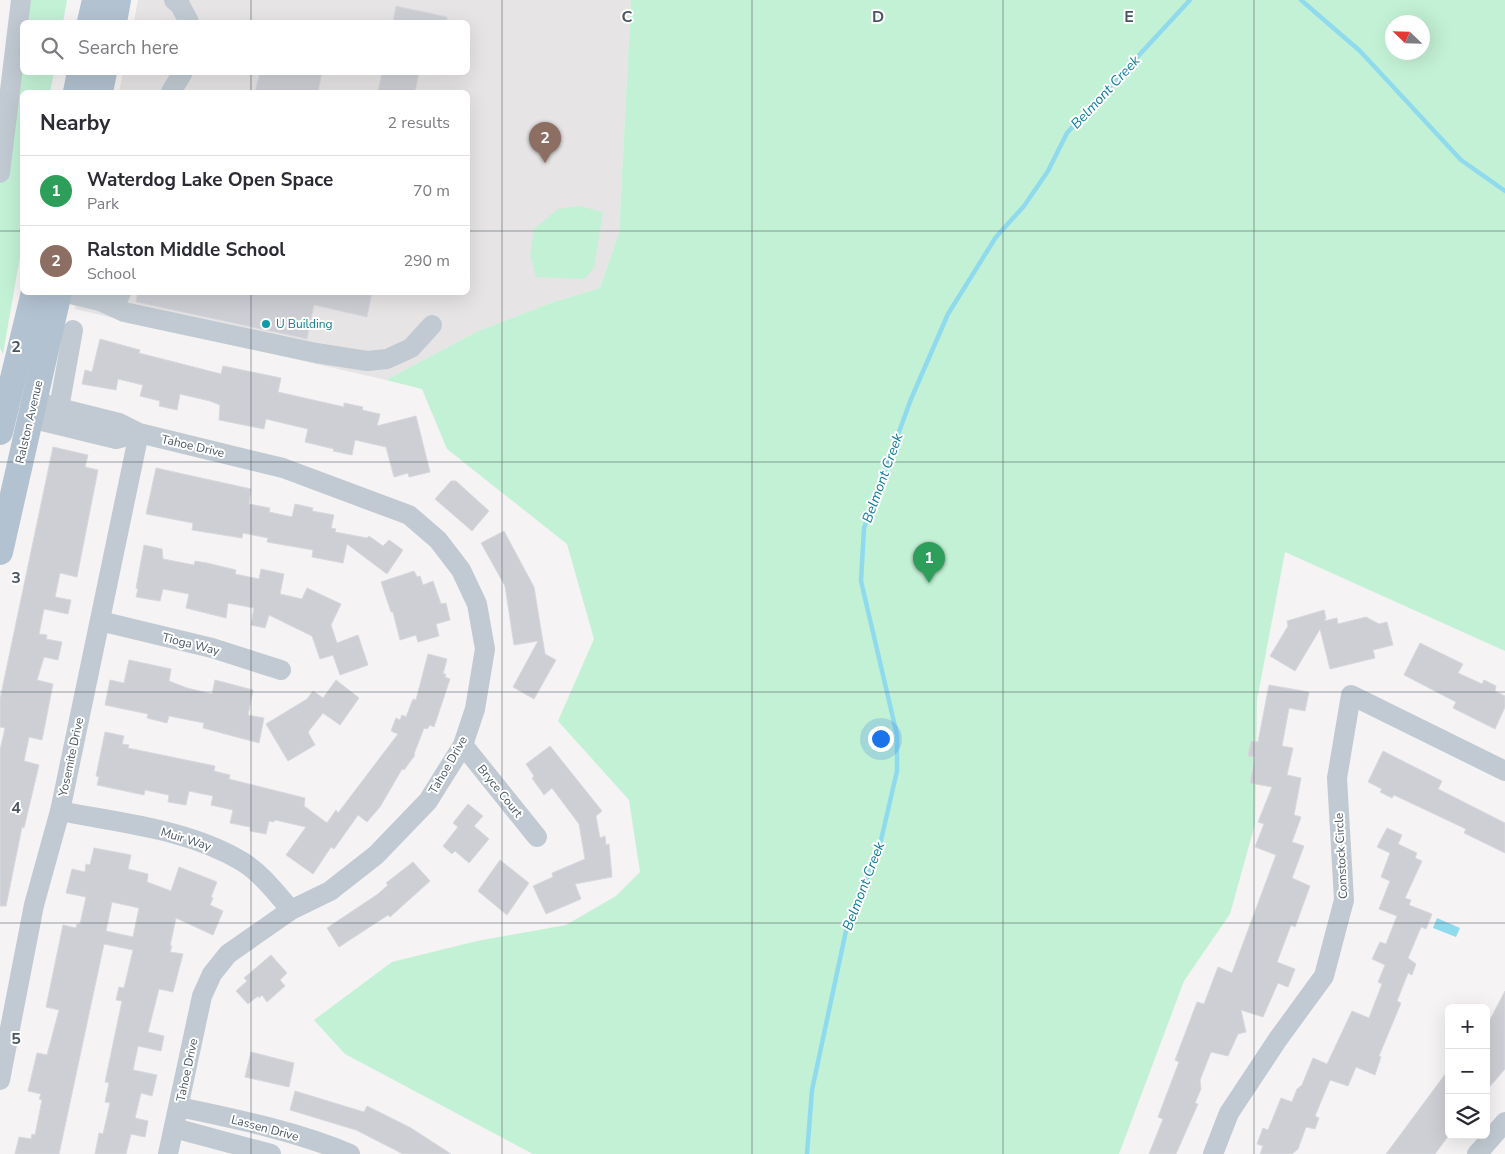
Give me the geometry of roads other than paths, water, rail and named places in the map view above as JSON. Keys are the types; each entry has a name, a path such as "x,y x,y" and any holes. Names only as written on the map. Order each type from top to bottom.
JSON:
{"main road":[{"path":"99,6 112,20"},
{"path":"76,90 79,75"},
{"path":"100,90 103,75"},
{"name":"Ralston Avenue","path":"0,432 33,295"},
{"name":"Ralston Avenue","path":"0,552 60,295"},
{"path":"7,406 32,411"}],"street":[{"path":"0,173 21,0"},
{"path":"174,0 180,5 188,20"},
{"path":"172,90 181,75"},
{"path":"74,295 100,301 124,312 316,353 367,361 387,359 411,348 432,325"},
{"path":"100,301 120,295"},
{"path":"59,408 73,330"},
{"name":"Tahoe Drive","path":"138,433 116,439 42,421 32,411 45,404 119,423 138,433 283,468 409,515 438,540 461,570 477,604 485,649 476,709 463,745 428,801 376,855 330,891 291,910 228,954 212,974 202,996 168,1154"},
{"name":"Yosemite Drive","path":"0,1080 34,905 60,811 138,433"},
{"name":"Tioga Way","path":"100,621 212,648 281,670"},
{"name":"Comstock Circle","path":"1214,1154 1229,1113 1278,1039 1324,976 1344,900 1337,778 1351,696 1505,771"},
{"name":"Bryce Court","path":"463,745 537,837"},
{"name":"Muir Way","path":"60,811 173,833 217,848 251,869 266,882 291,910"},
{"name":"Lassen Drive","path":"179,1107 253,1123 350,1154"},
{"path":"1477,1154 1505,1122"},
{"name":"Lassen Drive","path":"174,1128 271,1154"}],"water":[{"path":"1437,918 1460,928 1456,937 1433,928"}],"waterway":[{"name":"Belmont Creek","path":"807,1154 812,1090 847,926 879,849 897,771 897,735 861,581 864,528 911,399 948,314 996,237 1024,206 1048,171 1067,133 1190,0"},
{"path":"1301,0 1360,51 1461,160 1505,191"}],"place":[{"name":"Ralston Middle School","path":"545,163"},
{"name":"U Building","path":"266,324"},
{"name":"Waterdog Lake Open Space","path":"929,583"}]}
